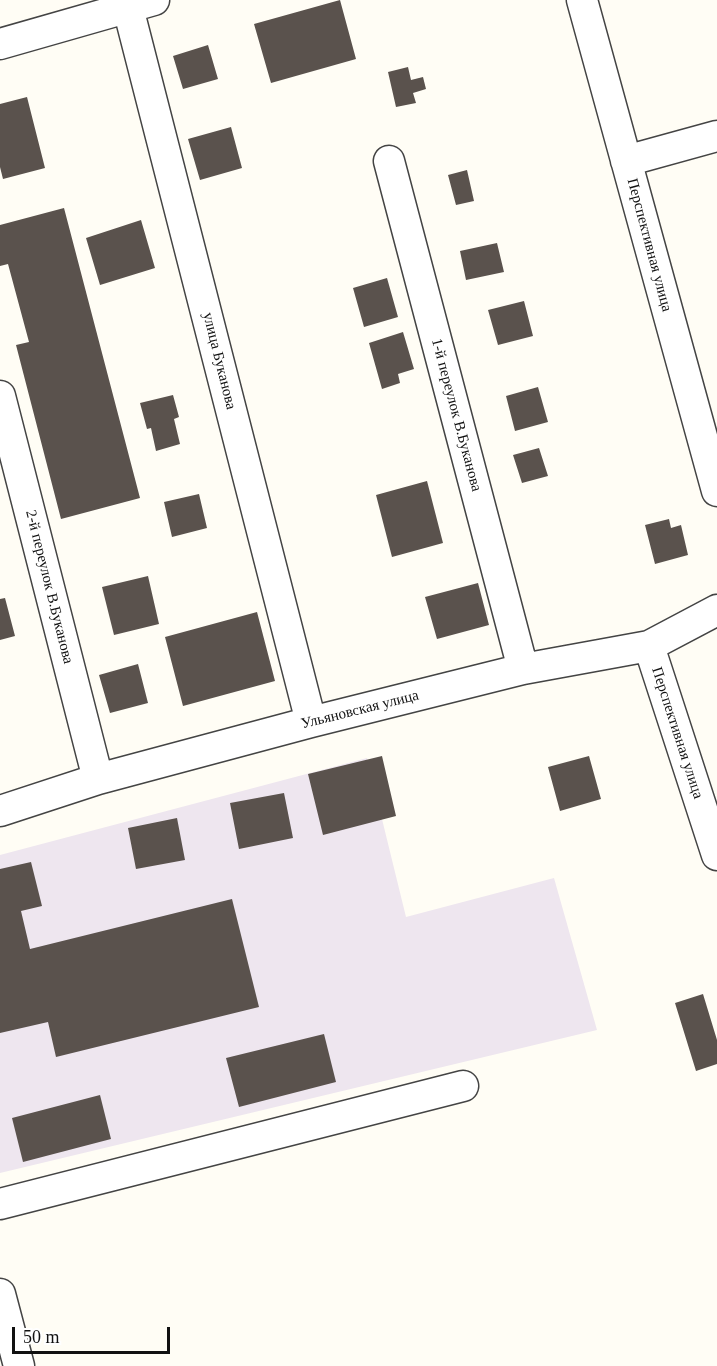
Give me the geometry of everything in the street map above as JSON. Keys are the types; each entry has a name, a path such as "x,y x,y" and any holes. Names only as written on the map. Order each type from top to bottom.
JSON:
{"street":[{"name":"Перспективная улица","path":"582,0 717,491"},
{"path":"0,44 136,2"},
{"name":"улица Буканова","path":"136,2 311,722"},
{"path":"626,161 717,136"},
{"name":"1-й переулок В.Буканова","path":"389,161 523,669"},
{"name":"2-й переулок В.Буканова","path":"0,396 98,779"},
{"name":"Ульяновская улица","path":"0,811 98,779 311,722 523,669 649,646 717,610"},
{"name":"Перспективная улица","path":"649,646 717,855"},
{"path":"0,1204 463,1086"},
{"path":"0,1294 19,1366"}],"shaded area":[{"path":"367,758 406,917 554,878 597,1030 0,1173 0,855"}],"building":[{"path":"340,0 356,59 271,83 254,24"},
{"path":"208,45 218,79 183,89 173,56"},
{"path":"408,67 411,80 423,77 426,89 413,93 416,103 396,107 388,72"},
{"path":"27,97 45,168 3,179 0,167 0,104"},
{"path":"231,127 242,168 200,180 188,139"},
{"path":"467,170 474,201 456,205 448,175"},
{"path":"64,208 140,498 61,519 16,345 29,342 8,264 0,266 0,225"},
{"path":"141,220 155,268 100,285 86,238"},
{"path":"497,243 504,272 466,280 460,251"},
{"path":"387,278 398,317 364,327 353,288"},
{"path":"524,301 533,336 498,345 488,310"},
{"path":"403,332 414,369 398,374 400,383 382,389 369,343"},
{"path":"538,387 548,422 515,431 506,396"},
{"path":"173,395 179,417 174,419 180,444 156,451 151,428 147,429 140,403"},
{"path":"539,448 548,476 522,483 513,455"},
{"path":"427,481 443,543 392,557 376,495"},
{"path":"199,494 207,528 172,537 164,502"},
{"path":"669,519 671,528 681,525 688,555 655,564 645,525"},
{"path":"148,576 159,624 114,635 102,587"},
{"path":"478,583 489,625 437,639 425,597"},
{"path":"5,598 15,636 0,640 0,599"},
{"path":"257,612 275,681 183,706 165,637"},
{"path":"138,664 148,703 110,713 99,675"},
{"path":"382,756 396,816 323,835 308,774"},
{"path":"589,756 601,799 560,811 548,767"},
{"path":"284,793 293,838 239,849 230,803"},
{"path":"177,818 185,860 136,869 128,828"},
{"path":"31,862 42,906 21,911 30,949 232,899 259,1007 56,1057 48,1022 0,1033 0,869"},
{"path":"703,994 717,1040 717,1064 696,1071 675,1003"},
{"path":"324,1034 336,1082 239,1107 226,1058"},
{"path":"100,1095 111,1139 23,1162 12,1118"}]}
